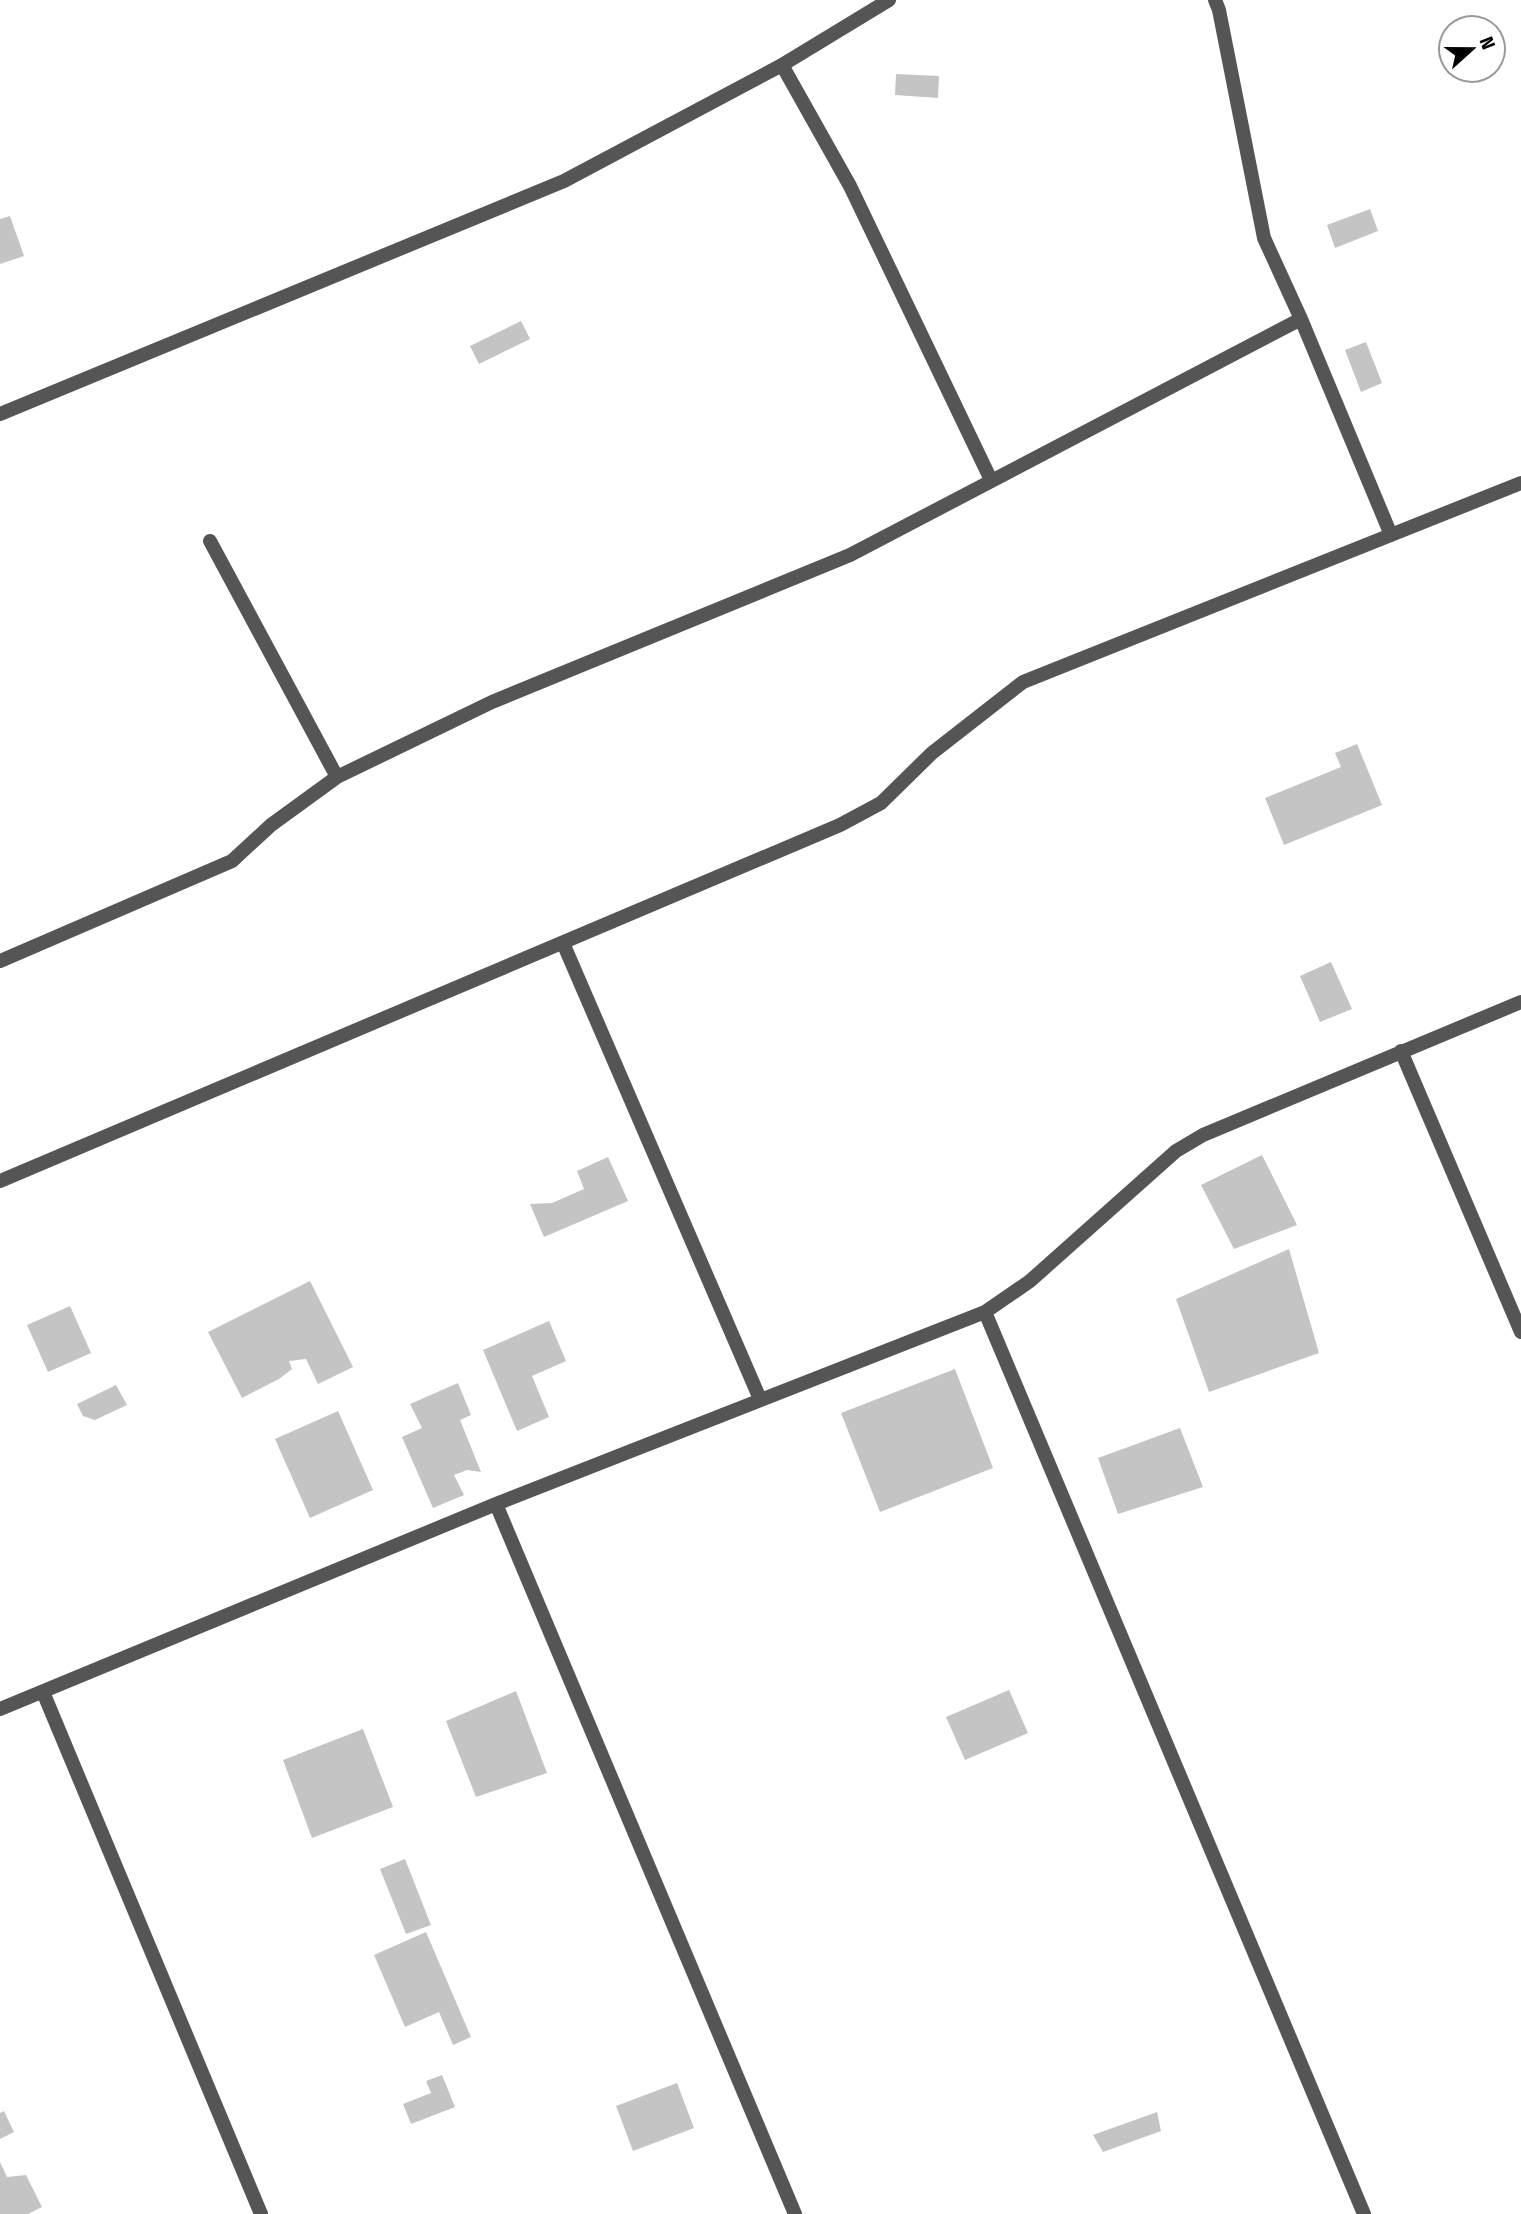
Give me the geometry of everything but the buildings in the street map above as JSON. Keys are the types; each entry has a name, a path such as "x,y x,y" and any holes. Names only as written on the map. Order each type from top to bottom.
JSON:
{"street":[{"path":"0,414 564,181 782,65 872,5 889,0"},
{"path":"1214,0 1219,10 1264,238 1301,318 1391,535"},
{"path":"782,65 850,186 990,480"},
{"path":"0,961 232,861 271,825 337,778 492,702 850,555 1301,318"},
{"path":"0,1181 840,825 881,803 932,752 1023,682 1521,483"},
{"path":"210,541 337,778"},
{"path":"563,943 760,1399"},
{"path":"0,1709 496,1504 985,1312 1030,1281 1176,1152 1203,1135 1521,1002"},
{"path":"1402,1051 1521,1332"},
{"path":"985,1312 1364,2214"},
{"path":"496,1504 795,2214"},
{"path":"43,1692 261,2214"}]}
